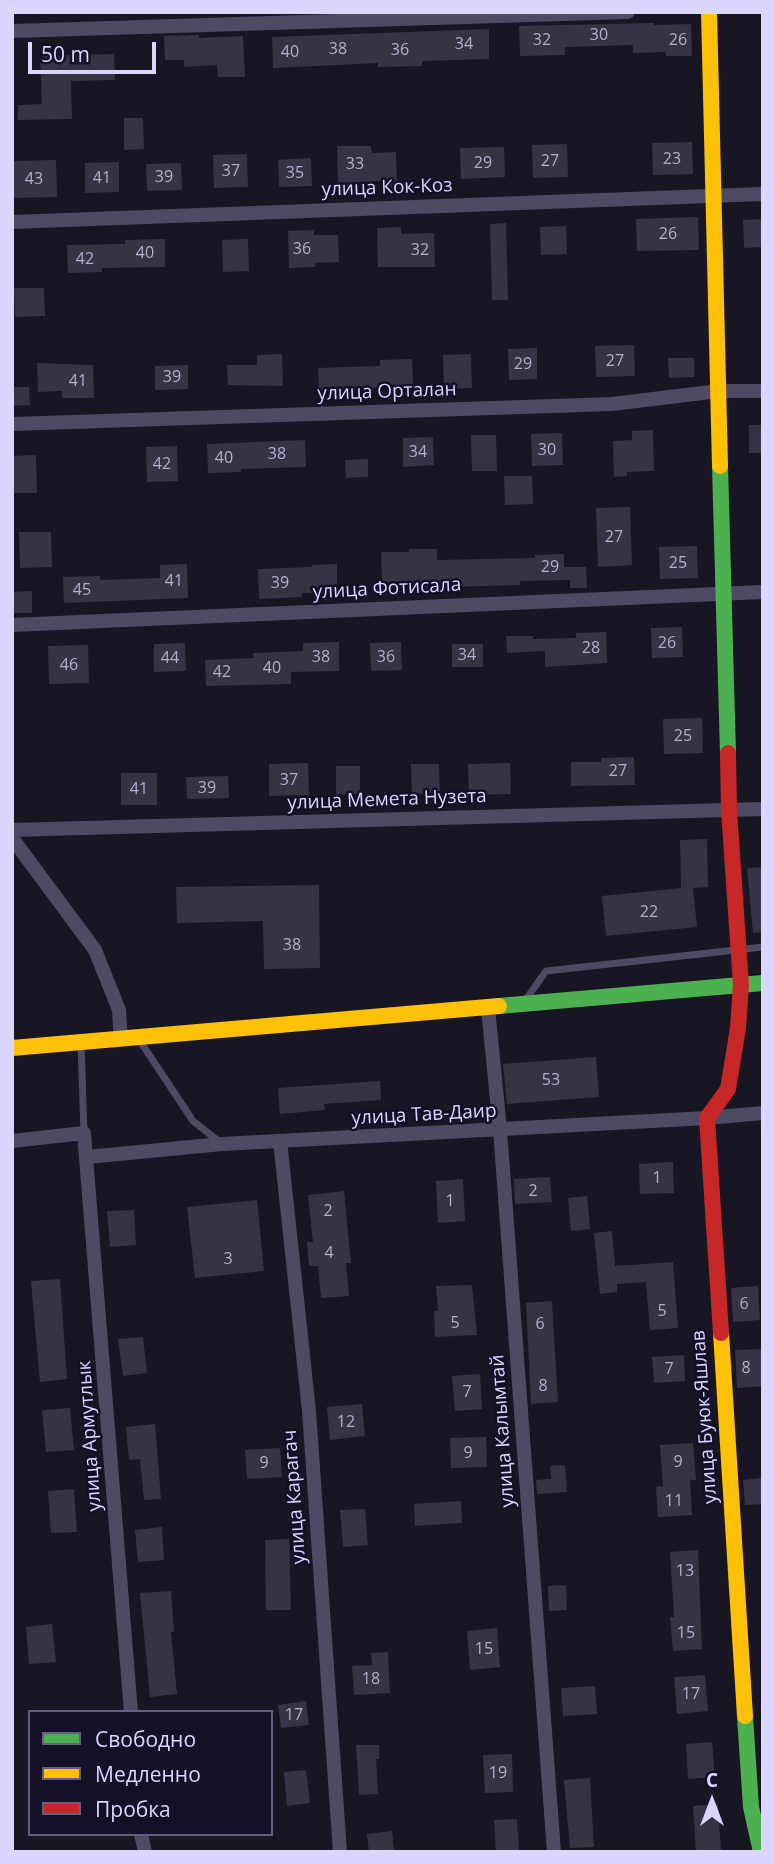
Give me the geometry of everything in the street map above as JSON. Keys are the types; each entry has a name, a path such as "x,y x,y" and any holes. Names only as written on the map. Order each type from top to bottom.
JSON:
{"street":[{"path":"12,31 628,12"},
{"path":"707,1118 728,1089 738,1028 741,985 729,810 709,12"},
{"name":"улица Кок-Коз","path":"12,222 763,194"},
{"name":"улица Орталан","path":"12,424 611,404 719,391 763,391"},
{"name":"улица Фотисала","path":"12,625 763,592"},
{"name":"улица Мемета Нузета","path":"12,830 763,809"},
{"path":"12,838 95,950 119,1010 121,1039"},
{"path":"12,1048 488,1009 763,983"},
{"name":"улица Калымтай","path":"488,1009 500,1130 554,1852"},
{"name":"улица Тав-Даир","path":"87,1157 222,1144 763,1113"},
{"name":"улица Буюк-Яшлав","path":"707,1118 761,1852"},
{"path":"12,1141 84,1133"},
{"name":"улица Армутлык","path":"84,1133 131,1710"},
{"name":"улица Карагач","path":"281,1141 309,1411 340,1852"}],"lane":[{"path":"522,1006 546,971 763,947"},
{"path":"138,1037 193,1121 222,1144"},
{"path":"81,1042 84,1133"}],"building":[{"path":"691,24 692,56 666,56 665,52 633,53 633,45 565,47 565,55 520,56 519,26"},
{"path":"489,29 489,59 422,61 422,66 378,67 378,63 273,68 272,37"},
{"path":"199,35 199,38 243,36 245,77 218,77 217,65 184,67 184,60 165,60 164,36"},
{"path":"114,54 115,80 71,81 72,119 18,120 18,105 42,104 40,56"},
{"path":"124,118 143,118 144,149 124,150"},
{"path":"692,142 693,174 653,175 652,143"},
{"path":"567,144 568,177 533,178 532,145"},
{"path":"337,146 371,146 372,153 396,152 397,190 384,190 384,181 338,183"},
{"path":"504,147 505,177 461,179 460,148"},
{"path":"247,154 248,187 214,188 213,155"},
{"path":"311,158 312,186 279,187 278,160"},
{"path":"56,160 57,197 12,198 12,161"},
{"path":"119,162 119,192 85,193 85,163"},
{"path":"181,163 182,190 147,191 146,164"},
{"path":"698,217 699,250 637,251 636,219"},
{"path":"763,219 763,247 744,248 743,220"},
{"path":"506,223 508,300 492,300 490,224"},
{"path":"566,226 567,254 541,255 540,227"},
{"path":"401,227 401,234 434,233 435,267 378,267 377,228"},
{"path":"314,230 314,235 338,235 339,262 315,263 315,267 289,268 288,231"},
{"path":"165,239 165,267 102,268 102,272 68,273 67,245 125,244 125,240"},
{"path":"248,239 249,271 223,272 222,240"},
{"path":"14,288 44,288 45,316 15,317"},
{"path":"634,345 635,376 596,377 595,346"},
{"path":"537,348 537,379 509,380 508,349"},
{"path":"282,354 283,386 228,385 227,365 257,365 257,355"},
{"path":"471,354 472,388 444,389 443,355"},
{"path":"668,358 694,358 694,377 669,378"},
{"path":"412,359 413,386 319,390 318,368 380,366 380,360"},
{"path":"37,363 93,365 94,398 62,398 62,391 38,392"},
{"path":"188,365 188,389 155,390 155,366"},
{"path":"12,387 29,387 30,405 12,406"},
{"path":"749,425 763,425 763,453 749,453"},
{"path":"653,430 654,471 627,472 627,476 614,477 613,441 632,440 632,431"},
{"path":"562,433 563,465 532,466 531,434"},
{"path":"471,435 496,435 497,471 472,471"},
{"path":"433,437 434,465 403,467 403,438"},
{"path":"305,440 306,467 208,473 207,444"},
{"path":"177,446 178,481 147,482 146,447"},
{"path":"36,455 37,493 12,493 12,456"},
{"path":"368,459 368,477 346,478 345,460"},
{"path":"504,476 532,476 533,504 505,505"},
{"path":"630,507 632,565 598,567 596,508"},
{"path":"19,532 51,532 52,567 20,568"},
{"path":"697,546 698,578 660,579 659,547"},
{"path":"409,549 437,549 437,560 535,558 535,555 564,554 564,567 586,567 587,588 570,588 570,580 520,581 520,585 410,588 410,581 382,582 381,552 409,552"},
{"path":"187,564 188,598 64,603 63,577 100,576 100,580 160,578 160,565"},
{"path":"337,564 337,592 302,593 302,597 259,599 258,569"},
{"path":"32,591 32,613 12,613 12,592"},
{"path":"682,627 683,657 652,658 651,628"},
{"path":"606,632 607,663 545,667 545,651 507,653 506,636 533,636 533,639 576,638 576,633"},
{"path":"339,642 339,671 291,672 291,684 206,686 205,660 254,658 253,653 303,651 303,643"},
{"path":"401,642 402,670 371,671 370,643"},
{"path":"185,643 186,671 154,672 154,644"},
{"path":"452,644 483,644 483,667 452,667"},
{"path":"88,645 89,683 49,684 48,646"},
{"path":"702,718 703,753 664,754 663,719"},
{"path":"634,757 635,785 571,786 571,762 601,762 601,758"},
{"path":"308,763 309,795 269,796 269,764"},
{"path":"510,763 511,794 469,795 468,764"},
{"path":"411,764 439,764 440,793 412,794"},
{"path":"336,766 360,766 360,794 336,794"},
{"path":"121,773 157,773 157,805 121,805"},
{"path":"228,776 229,798 187,799 186,777"},
{"path":"707,839 708,887 693,888 697,927 606,936 602,896 681,888 680,840"},
{"path":"763,867 763,932 753,933 747,868"},
{"path":"319,885 320,968 264,969 263,921 177,923 176,887"},
{"path":"596,1057 599,1097 507,1104 503,1064"},
{"path":"380,1081 381,1100 324,1104 325,1110 280,1114 278,1088"},
{"path":"673,1162 674,1193 640,1194 639,1164"},
{"path":"550,1177 552,1202 515,1204 514,1179"},
{"path":"463,1179 465,1221 438,1223 436,1181"},
{"path":"344,1191 351,1263 346,1263 349,1296 321,1298 318,1266 309,1266 307,1242 313,1242 308,1195"},
{"path":"587,1196 590,1229 571,1231 568,1198"},
{"path":"257,1200 264,1271 195,1278 187,1207"},
{"path":"134,1210 136,1245 110,1247 107,1211"},
{"path":"612,1231 615,1266 673,1262 678,1328 650,1330 646,1282 617,1284 617,1292 600,1294 594,1233"},
{"path":"60,1279 67,1379 40,1382 31,1281"},
{"path":"472,1285 477,1335 435,1337 434,1311 438,1311 436,1286"},
{"path":"758,1286 760,1320 733,1322 731,1288"},
{"path":"552,1301 558,1402 531,1404 526,1303"},
{"path":"143,1337 147,1373 123,1376 118,1339"},
{"path":"763,1349 763,1386 737,1388 735,1350"},
{"path":"684,1355 685,1381 654,1383 652,1357"},
{"path":"480,1374 482,1409 455,1411 452,1376"},
{"path":"362,1404 365,1436 330,1440 327,1407"},
{"path":"70,1408 74,1450 46,1452 42,1410"},
{"path":"155,1424 161,1499 144,1500 140,1459 129,1460 126,1427"},
{"path":"486,1437 487,1467 451,1468 450,1438"},
{"path":"693,1443 696,1480 690,1480 692,1515 658,1517 656,1487 663,1486 660,1445"},
{"path":"280,1448 282,1477 247,1479 245,1450"},
{"path":"565,1465 567,1492 537,1494 536,1480 551,1479 550,1466"},
{"path":"763,1478 763,1504 745,1505 743,1480"},
{"path":"74,1489 77,1532 51,1533 48,1491"},
{"path":"461,1501 462,1523 415,1526 414,1504"},
{"path":"365,1509 368,1545 343,1547 340,1510"},
{"path":"162,1527 164,1560 138,1562 135,1530"},
{"path":"289,1539 291,1610 266,1610 265,1540"},
{"path":"698,1550 702,1649 673,1651 670,1552"},
{"path":"566,1585 567,1610 549,1611 548,1586"},
{"path":"171,1591 174,1632 171,1632 177,1694 150,1697 140,1593"},
{"path":"52,1624 56,1662 29,1664 26,1627"},
{"path":"497,1628 500,1667 470,1670 467,1631"},
{"path":"388,1652 390,1693 354,1695 352,1666 372,1665 371,1653"},
{"path":"705,1675 708,1711 677,1714 674,1677"},
{"path":"595,1686 597,1714 563,1716 561,1688"},
{"path":"306,1701 309,1725 281,1728 278,1705"},
{"path":"712,1742 715,1777 688,1779 686,1744"},
{"path":"356,1745 379,1745 379,1759 376,1759 378,1794 359,1795"},
{"path":"512,1754 513,1792 485,1793 483,1755"},
{"path":"306,1770 310,1803 287,1806 284,1772"},
{"path":"590,1778 594,1847 570,1848 564,1780"},
{"path":"718,1804 721,1852 696,1852 693,1806"},
{"path":"517,1819 519,1852 496,1852 494,1820"},
{"path":"392,1831 394,1852 369,1852 367,1834"}],"traffic: fast":[{"path":"720,466 728,753"},
{"path":"499,1006 763,983"},
{"path":"745,1716 751,1807 761,1852"}],"traffic: slow":[{"path":"709,12 720,466"},
{"path":"12,1048 499,1006"},
{"path":"721,1333 745,1716"}],"traffic: jam":[{"path":"721,1333 707,1118 728,1089 738,1028 741,985 729,810 728,753"}]}
